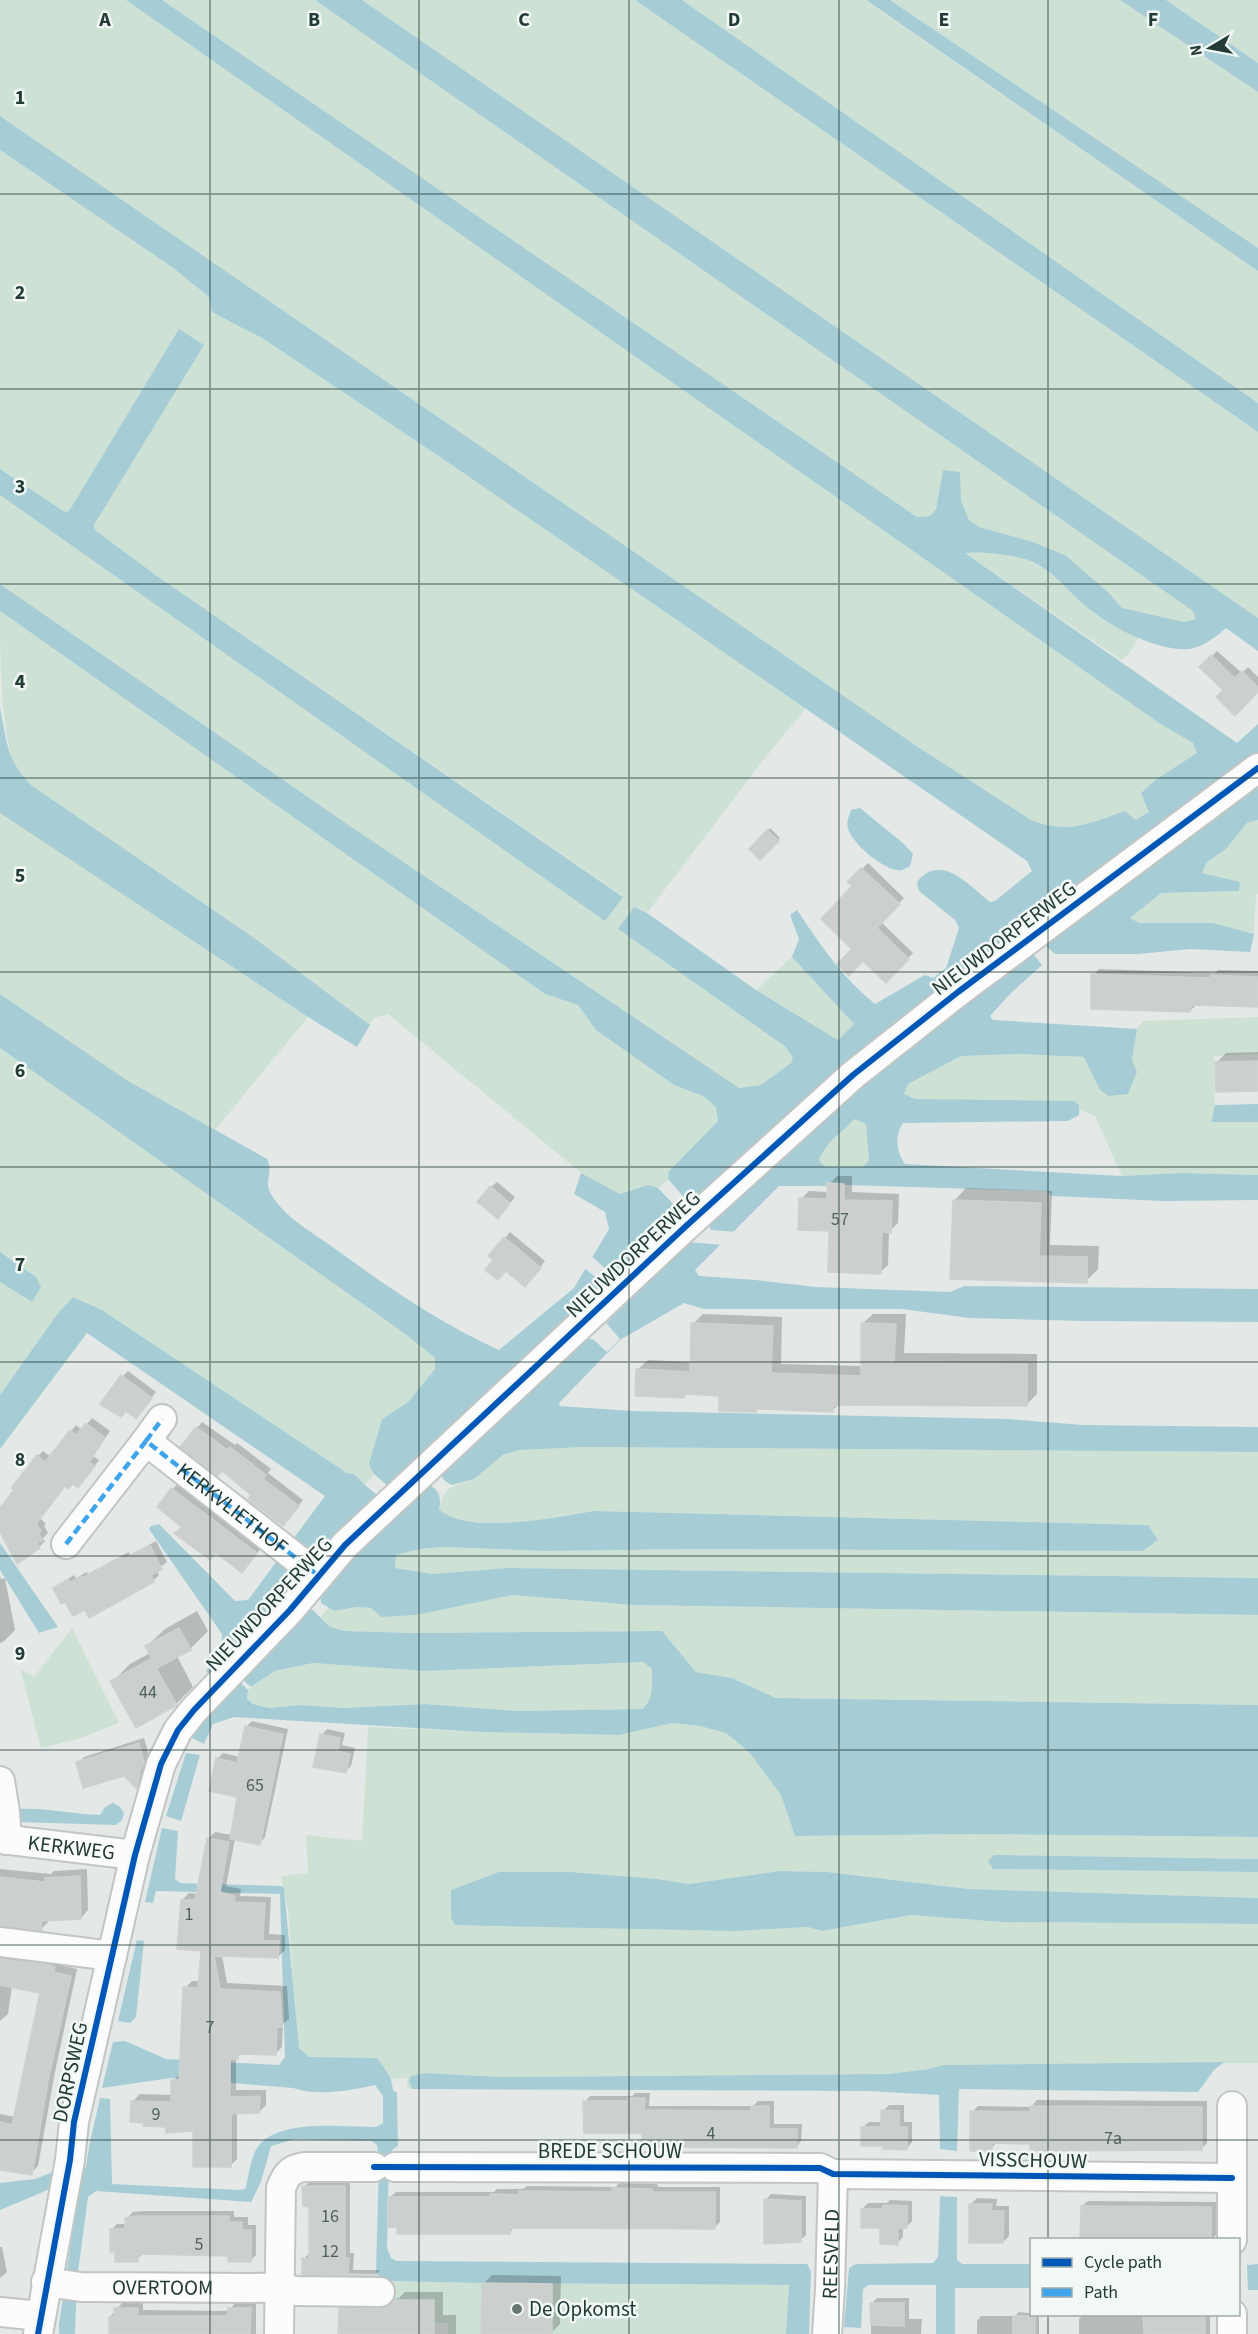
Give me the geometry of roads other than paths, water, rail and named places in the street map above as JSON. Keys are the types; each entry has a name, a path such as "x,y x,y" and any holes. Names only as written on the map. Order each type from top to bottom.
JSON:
{"street":[{"name":"NIEUWDORPERWEG","path":"135,1854 161,1764 178,1731 194,1710 290,1610 345,1545 684,1227 853,1075 958,992 1258,768"},
{"name":"KERKVLIETHOF","path":"66,1544 154,1430 283,1547 319,1576"},
{"name":"KERKWEG","path":"0,1781 5,1812 3,1839 135,1854"},
{"name":"DORPSWEG","path":"39,2325 63,2285 62,2198 75,2122 135,1854"},
{"path":"0,1942 112,1956"},
{"path":"1232,2106 1232,2238"},
{"name":"BREDE SCHOUW","path":"279,2288 281,2188 286,2175 295,2168 820,2168 833,2174"},
{"name":"VISSCHOUW","path":"833,2174 1232,2178"},
{"name":"REESVELD","path":"827,2334 833,2174"},
{"name":"OVERTOOM","path":"63,2285 380,2292"},
{"path":"279,2288 279,2333"},
{"path":"0,2312 39,2325"},
{"path":"1232,2316 1232,2334"}],"water":[{"path":"126,0 162,0 917,517 930,516 936,509 943,470 960,472 961,500 969,520 979,527 1030,541 1065,555 1108,592 1122,608 1184,622 1196,619 1193,611 315,0 362,0 1258,618 1258,651 1226,628 1210,641 1195,648 1166,647 1139,638 1103,619 1085,606 1050,572 1033,562 999,554 965,553 1237,743 1258,724 1258,757 743,1161 619,1266 620,1270 298,1582 212,1677 206,1671 221,1651 222,1634 149,1529 159,1524 235,1601 248,1600 325,1496 87,1333 0,1449 0,1395 58,1313 73,1297 102,1310 347,1473 354,1474 365,1485 374,1474 369,1464 382,1419 408,1402 435,1369 435,1358 404,1333 0,1048 0,994 128,1081 267,1159 271,1194 291,1217 413,1303 499,1350 574,1288 609,1229 605,1212 574,1194 581,1173 620,1194 648,1185 658,1188 668,1179 669,1171 718,1121 716,1107 703,1096 674,1085 596,1030 578,1005 545,994 0,611 0,584 347,824 739,1088 761,1085 791,1063 793,1058 786,1047 618,929 634,907 647,913 756,990 838,1040 854,1024 792,957 799,939 790,915 797,910 842,971 875,1004 925,975 933,978 946,968 959,928 955,920 919,891 917,882 926,874 935,870 954,874 990,902 995,901 1032,871 1027,861 446,461 262,338 212,312 209,297 172,267 0,150 0,116 915,745 1031,820 1057,827 1079,826 1125,811 1136,820 1149,812 1141,793 1157,779 1197,753 1193,743 1159,723"},
{"path":"635,0 682,0 1258,403 1258,432"},
{"path":"866,0 890,0 1258,248 1258,271"},
{"path":"1120,0 1166,0 1258,63 1258,92"},
{"path":"179,329 204,345 94,525 95,530 157,576 623,897 605,921 0,495 0,469 65,512 69,511"},
{"path":"0,708 12,758 31,785 257,940 370,1025 357,1047 0,813"},
{"path":"1258,779 1258,820 1247,823 1226,849 1207,862 1202,873 1240,882 1239,891 1161,893 1130,918 1139,923 1213,923 1254,934 1250,952 1190,949 1138,954 1055,954 1047,947 1046,942 1116,887 1122,889"},
{"path":"860,808 913,854 910,866 902,870 887,867 870,856 855,841 848,828 848,821 851,810"},
{"path":"1027,953 1034,955 1042,965 990,1016 993,1020 1137,1029 1132,1060 1137,1072 1128,1094 1109,1096 1100,1090 1084,1057 1020,1054 961,1056 908,1084 904,1094 915,1099 1074,1101 1079,1105 1079,1115 1068,1121 903,1123 898,1133 898,1144 905,1164 1122,1176 1181,1173 1258,1175 1258,1200 1164,1201 1052,1196 1046,1191 845,1185 827,1182 826,1186 779,1186 695,1270 699,1276 815,1287 950,1292 964,1286 1258,1289 1258,1322 969,1318 902,1309 704,1309 684,1303 620,1340 560,1402 559,1406 633,1411 1008,1419 1083,1425 1258,1427 1258,1452 582,1447 519,1450 503,1455 474,1479 452,1485 447,1483 440,1470 606,1323 687,1242 869,1077","holes":["855,1119 866,1124 869,1160 863,1167 826,1167 820,1162 819,1158 829,1143"]},
{"path":"1258,1104 1258,1122 1211,1122 1215,1105"},
{"path":"0,1252 36,1277 41,1287 32,1302 0,1282"},
{"path":"426,1482 438,1493 439,1509 452,1517 470,1522 537,1520 594,1511 1148,1525 1158,1540 1143,1551 692,1549 545,1551 444,1547 420,1549 396,1555 395,1568 432,1574 507,1568 1258,1578 1258,1615 634,1605 512,1595 416,1615 382,1617 371,1608 357,1607 334,1611 321,1603 320,1594 371,1537"},
{"path":"0,1543 58,1627 39,1633 0,1570"},
{"path":"305,1610 313,1610 330,1627 345,1631 412,1633 662,1631 696,1672 732,1678 776,1698 1258,1705 1258,1837 974,1834 795,1836 781,1795 749,1752 726,1733 700,1726 672,1723 619,1735 481,1732 234,1717 213,1724 204,1744 192,1738 223,1695 238,1680 248,1690 247,1699 253,1704 269,1708 299,1705 344,1708 425,1704 517,1711 643,1709 651,1695 652,1669 643,1662 425,1671 313,1663 275,1671 251,1687 241,1678"},
{"path":"186,1753 200,1755 181,1821 166,1816"},
{"path":"113,1803 124,1813 122,1820 116,1825 17,1822 16,1809 100,1815 105,1807"},
{"path":"162,1828 178,1831 175,1879 180,1883 281,1886 284,1888 299,2048 309,2057 377,2058 391,2079 393,2090 397,2093 398,2146 389,2156 387,2248 391,2258 397,2261 807,2264 811,2271 809,2334 786,2334 789,2285 384,2281 376,2273 379,2160 377,2145 372,2141 295,2139 271,2146 261,2182 251,2202 96,2191 88,2197 77,2279 75,2334 59,2334 77,2202 73,2192 50,2189 0,2210 0,2183 35,2179 53,2172 76,2175 86,2167 100,2098 110,2099 112,2184 245,2189 255,2152 266,2138 294,2128 376,2127 383,2123 383,2096 375,2085 344,2091 313,2092 293,2088 171,2078 102,2088 113,2042 125,2041 166,2059 279,2065 285,2057 280,1894 156,1891 153,1903 145,1902"},
{"path":"994,1855 1258,1859 1258,1872 993,1869 988,1861"},
{"path":"780,1871 827,1872 969,1889 1258,1898 1258,1924 1002,1922 911,1915 822,1931 808,1927 735,1931 455,1925 451,1918 451,1890 499,1872 569,1872 658,1879 689,1884"},
{"path":"137,1940 144,1941 136,2017 130,2023 118,2021"},
{"path":"1224,2062 1214,2070 1198,2092 959,2089 957,2151 940,2149 939,2095 867,2091 412,2089 409,2081 411,2076 426,2073 500,2077 888,2074 943,2065"},
{"path":"940,2196 957,2197 957,2260 962,2264 1030,2264 1030,2288 955,2288 955,2334 936,2334 936,2285 868,2285 863,2289 861,2328 844,2327 849,2268 856,2264 933,2263 938,2257"},
{"path":"1258,2264 1258,2290 1248,2290 1247,2265"}],"place":[{"name":"De Opkomst","path":"517,2309"}]}
